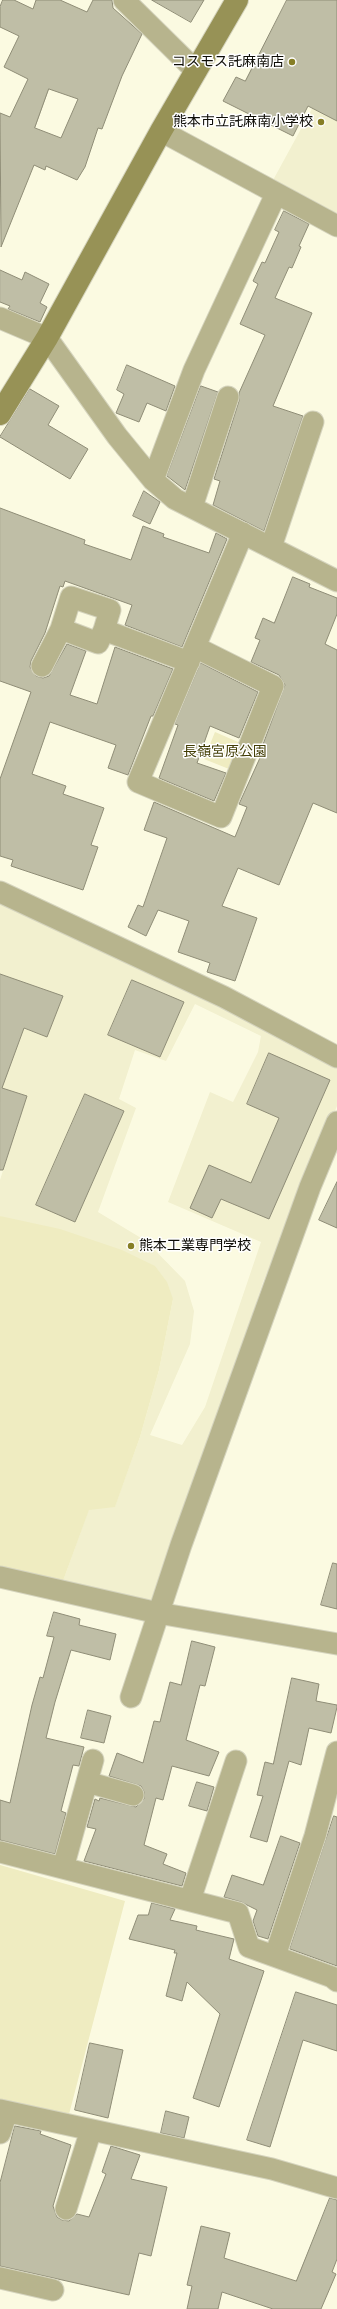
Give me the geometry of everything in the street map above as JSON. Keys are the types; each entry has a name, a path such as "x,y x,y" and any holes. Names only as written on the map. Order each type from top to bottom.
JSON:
{"street":[{"path":"124,0 196,71"},
{"path":"0,414 47,338 161,130 237,0"},
{"path":"161,130 337,226"},
{"path":"153,480 194,370 276,194"},
{"path":"0,318 47,338 117,436 153,480 176,499 337,581"},
{"path":"192,507 228,397"},
{"path":"271,547 313,422"},
{"path":"104,630 192,654 273,686 221,817 138,782 192,654 243,533"},
{"path":"42,666 61,629 71,597 110,610 98,644 61,629"},
{"path":"0,892 224,997 337,1057"},
{"path":"131,1697 158,1613 310,1187 337,1122"},
{"path":"0,1577 158,1613 337,1644"},
{"path":"275,1956 315,1836 337,1752"},
{"path":"63,1868 93,1760"},
{"path":"190,1900 236,1761"},
{"path":"87,1782 133,1795"},
{"path":"0,1852 238,1912 249,1946 332,1977 337,1981"},
{"path":"0,2133 4,2111 272,2169 337,2188"},
{"path":"66,2209 91,2130"},
{"path":"0,2278 53,2290"}],"shaded area":[{"name":"熊本市立託麻南小学校","path":"337,63 337,219 272,182"},
{"name":"熊本工業専門学校","path":"0,893 337,1068 337,1106 263,1282 158,1601 72,1588 63,1581 89,1509 115,1506 140,1437 159,1370 173,1299 0,1216 0,1180 27,1096 0,1088 21,1036 0,1028 0,1020 47,1037 63,996 0,974","holes":["132,980 184,1002 160,1057 108,1035","195,1004 261,1036 258,1052 233,1102 210,1092 168,1202 261,1242 205,1407 182,1445 150,1435 190,1344 194,1311 185,1281 146,1241 98,1212 136,1108 119,1099 135,1050 166,1061","86,1094 124,1111 75,1222 37,1204"]}],"green space":[{"name":"長嶺宮原公園","path":"215,732 245,745 234,771 204,759"},
{"path":"0,1216 60,1229 122,1250 155,1266 167,1282 173,1299 159,1370 140,1437 115,1507 89,1510 63,1581 0,1567"},
{"path":"0,1865 125,1901 68,2118 0,2104"}],"building":[{"path":"3,0 14,0 33,9 36,0 60,0 87,12 93,0 112,0 113,8 142,34 122,76 102,129 98,128 85,167 77,180 46,166 45,170 34,165 1,247 0,113 10,117 28,79 4,67 19,36 0,27 0,7","holes":["49,89 78,99 61,138 35,128"]},
{"path":"152,0 204,0 191,22"},
{"name":"コスモス託麻南店","path":"287,0 337,0 337,121 308,106 293,136 223,101 236,77 245,81"},
{"path":"284,211 309,224 299,246 301,247 292,268 289,267 275,298 312,313 273,406 303,416 264,531 213,505 220,481 214,479 239,401 239,393 265,335 240,324 258,284 253,281 262,262 265,263 279,232 275,230"},
{"path":"0,270 22,280 25,272 49,284 40,303 47,307 40,322 8,309 10,306 0,302"},
{"path":"127,365 175,386 166,411 147,403 139,422 116,413 124,394 117,390"},
{"path":"201,386 218,392 185,490 167,476"},
{"path":"30,389 59,406 48,425 88,449 70,479 0,437"},
{"path":"144,491 160,502 150,524 133,516"},
{"path":"0,508 85,540 84,544 131,560 143,526 164,534 163,537 209,553 216,533 227,539 182,647 125,625 132,605 65,581 63,587 60,586 45,633 31,661 30,667 36,676 43,678 49,676 67,644 86,651 70,695 97,704 115,647 173,669 153,716 151,716 128,775 108,768 116,745 50,722 32,774 66,786 63,794 104,808 91,845 98,847 83,890 11,866 13,860 0,856 0,779 31,692 0,681"},
{"path":"293,577 310,584 309,587 337,598 337,614 325,644 337,650 337,813 313,803 279,885 238,868 222,906 257,918 235,981 207,972 210,963 178,952 189,921 158,910 146,936 128,927 138,905 143,907 167,838 144,830 154,802 235,837 247,807 239,804 264,749 262,747 285,685 279,675 251,662 260,640 255,638 263,618 274,623"},
{"path":"201,663 258,692 239,738 210,726 197,763 226,773 214,801 159,778 178,725 175,724"},
{"path":"0,974 63,996 47,1037 24,1028 2,1088 27,1096 3,1170 0,1170"},
{"path":"132,980 184,1002 160,1057 108,1035"},
{"path":"269,1053 330,1080 269,1219 221,1199 212,1218 190,1208 209,1165 251,1183 279,1118 247,1104"},
{"path":"85,1094 124,1111 75,1222 36,1205"},
{"path":"337,1182 337,1228 319,1220"},
{"path":"333,1563 337,1564 337,1609 321,1605"},
{"path":"54,1612 80,1619 79,1625 116,1634 110,1660 71,1650 55,1702 46,1738 84,1747 79,1766 73,1765 61,1811 66,1813 55,1854 0,1840 0,1800 10,1803 32,1705 40,1677 43,1678 54,1637 47,1636"},
{"path":"192,1641 215,1647 205,1686 200,1685 186,1740 219,1752 209,1776 172,1766 163,1800 156,1798 144,1845 167,1854 163,1864 186,1873 182,1886 84,1861 96,1829 87,1827 95,1799 99,1801 100,1798 136,1807 144,1799 144,1792 141,1786 109,1776 117,1753 143,1763 154,1721 160,1722 170,1682 181,1685"},
{"path":"292,1678 319,1684 316,1701 337,1705 337,1707 331,1733 309,1728 301,1765 289,1761 267,1842 250,1837 263,1796 257,1795 265,1762 273,1764"},
{"path":"88,1710 111,1716 104,1743 81,1738"},
{"path":"197,1782 214,1787 207,1811 189,1806"},
{"path":"334,1816 337,1817 337,1966 290,1949"},
{"path":"281,1836 300,1843 268,1939 258,1936 253,1921 257,1910 241,1902 224,1897 232,1875 263,1885"},
{"path":"152,1903 175,1909 170,1920 197,1926 196,1930 234,1939 229,1959 264,1971 219,2107 193,2098 220,2014 187,1982 182,2001 166,1996 177,1953 174,1953 175,1950 129,1939 138,1915 148,1915"},
{"path":"296,1992 337,2005 337,2051 303,2040 270,2147 247,2140"},
{"path":"90,2043 123,2050 108,2118 75,2110"},
{"path":"166,2111 189,2117 184,2138 161,2133"},
{"path":"15,2126 41,2131 40,2134 71,2145 53,2206 57,2217 62,2220 69,2221 77,2214 89,2217 106,2174 102,2172 111,2146 140,2155 131,2179 167,2187 151,2256 139,2253 129,2295 0,2266 0,2183"},
{"path":"330,2198 337,2200 337,2259 332,2272 336,2274 321,2309 273,2309 222,2292 218,2309 187,2309 192,2286 187,2285 201,2226 230,2233 224,2258 296,2281"}],"place":[{"name":"コスモス託麻南店","path":"292,62"},
{"name":"熊本市立託麻南小学校","path":"321,122"},
{"name":"熊本工業専門学校","path":"131,1246"}]}
